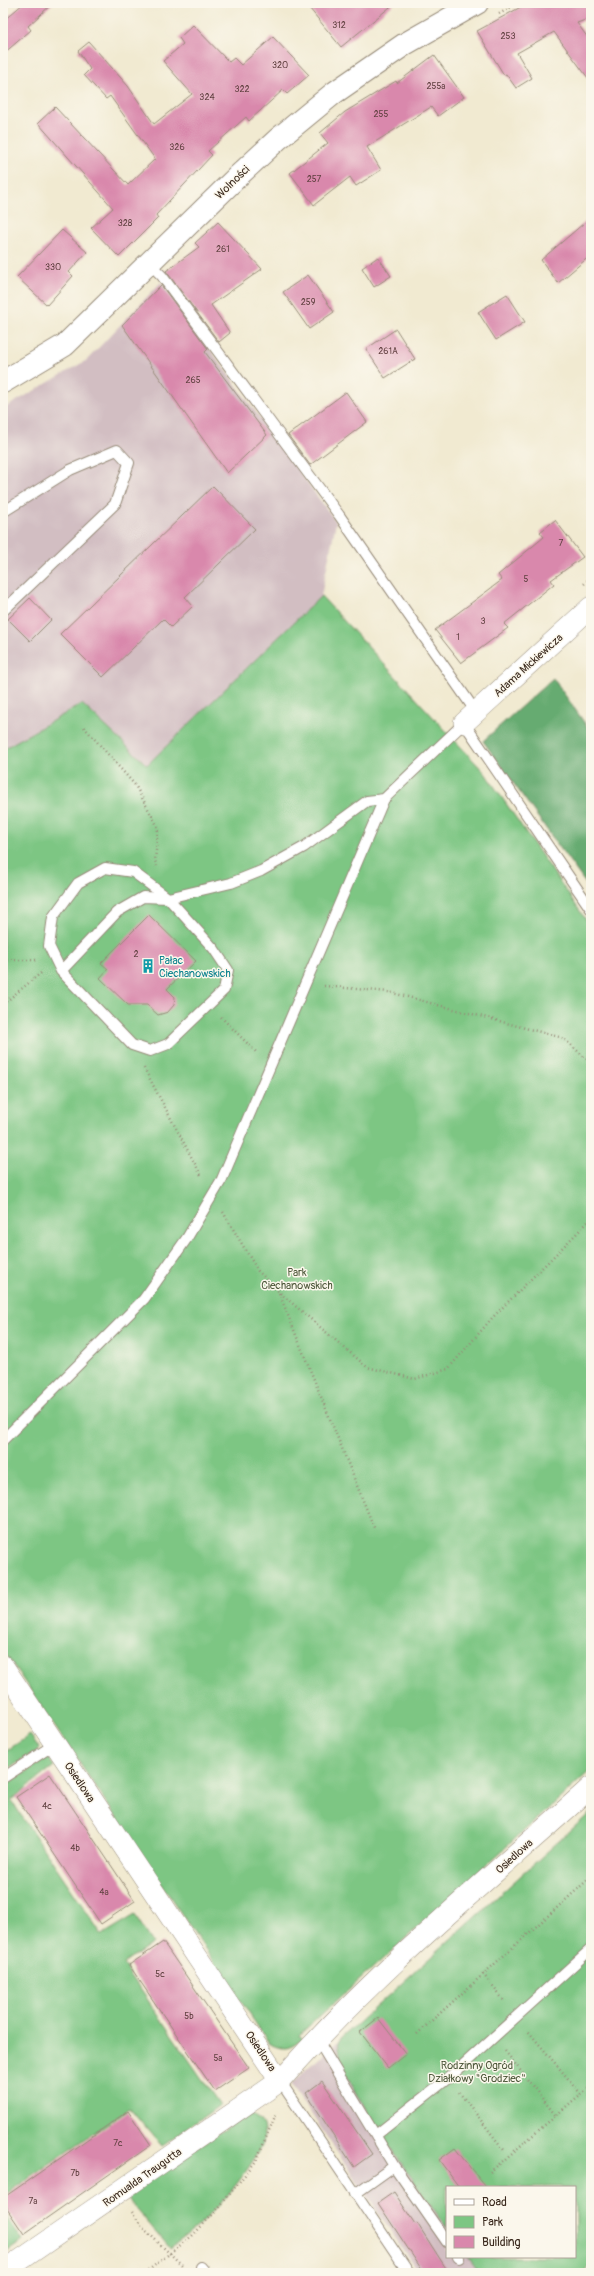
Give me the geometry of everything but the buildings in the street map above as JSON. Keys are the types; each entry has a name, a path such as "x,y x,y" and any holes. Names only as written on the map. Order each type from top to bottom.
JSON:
{"street":[{"name":"Wolności","path":"3,382 65,345 278,138 334,93 405,44 477,3"},
{"name":"Adama Mickiewicza","path":"470,717 591,607"},
{"name":"Osiedlowa","path":"3,1666 283,2085 317,2039 363,1992 591,1787"},
{"name":"Romualda Traugutta","path":"3,2272 283,2085"}],"lane":[{"path":"149,263 162,276 339,514 470,717 591,909"},
{"path":"3,512 70,470 117,450 129,464 115,504 3,611"},
{"path":"3,1440 144,1299 187,1238 222,1179 384,799 470,717"},
{"path":"61,971 117,912 143,897 168,898 231,883 261,871 304,848 367,801 384,799"},
{"path":"105,868 133,872 168,898 214,949 228,970 224,990 168,1044 150,1051 132,1045 61,971 49,946 53,917 78,883 105,868"},
{"path":"3,1778 55,1744"},
{"path":"376,2135 448,2078 518,2018 591,1950"},
{"path":"317,2039 394,2166 446,2241"},
{"path":"283,2085 409,2273"},
{"path":"355,2194 394,2166"}],"path":[{"path":"84,727 135,785 158,827 155,861 168,898"},
{"path":"3,960 56,961"},
{"path":"3,1004 56,961"},
{"path":"306,984 389,992 563,1038 591,1063"},
{"path":"209,1005 270,1066"},
{"path":"132,1045 212,1195 258,1271 279,1292 368,1367 415,1379 448,1369 493,1317 591,1218"},
{"path":"279,1292 375,1530"},
{"path":"417,2034 591,1877"},
{"path":"483,1974 581,2094"},
{"path":"494,2038 556,2116"},
{"path":"448,2078 504,2150"},
{"path":"145,2273 192,2236 216,2211 256,2161 283,2085"},
{"path":"490,2172 591,2086"},
{"path":"132,2211 143,2228 185,2268"}],"shaded area":[{"path":"161,282 336,522 321,596 147,765 82,704 3,749 3,409 87,360"},
{"path":"338,2041 342,2067 373,2123 446,2227 446,2258 468,2258 479,2273 419,2273 291,2084"}],"green space":[{"name":"Park Ciechanowskich","path":"321,596 485,773 591,927 591,1770 299,2035 302,2040 290,2047 283,2048 269,2043 3,1650 3,749 82,704 147,765"},
{"path":"553,678 591,732 591,891 483,741"},
{"path":"30,1735 40,1749 3,1772 3,1753"},
{"path":"48,1758 54,1766 11,1800 102,1935 135,1915 153,1943 123,1964 220,2105 162,2146 130,2108 3,2196 3,1787"},
{"name":"Rodzinny Ogród Działkowy \"Grodziec\"","path":"591,1812 591,2264 585,2273 479,2273 468,2258 576,2258 576,2186 446,2186 446,2227 373,2123 342,2067 338,2041"},
{"path":"250,2113 260,2121 264,2129 263,2141 258,2153 230,2192 210,2215 195,2229 170,2248 131,2203 128,2198 131,2190"},
{"path":"3,2211 23,2241 3,2254"}],"place":[{"name":"Pałac Ciechanowskich","path":"148,966"}]}
